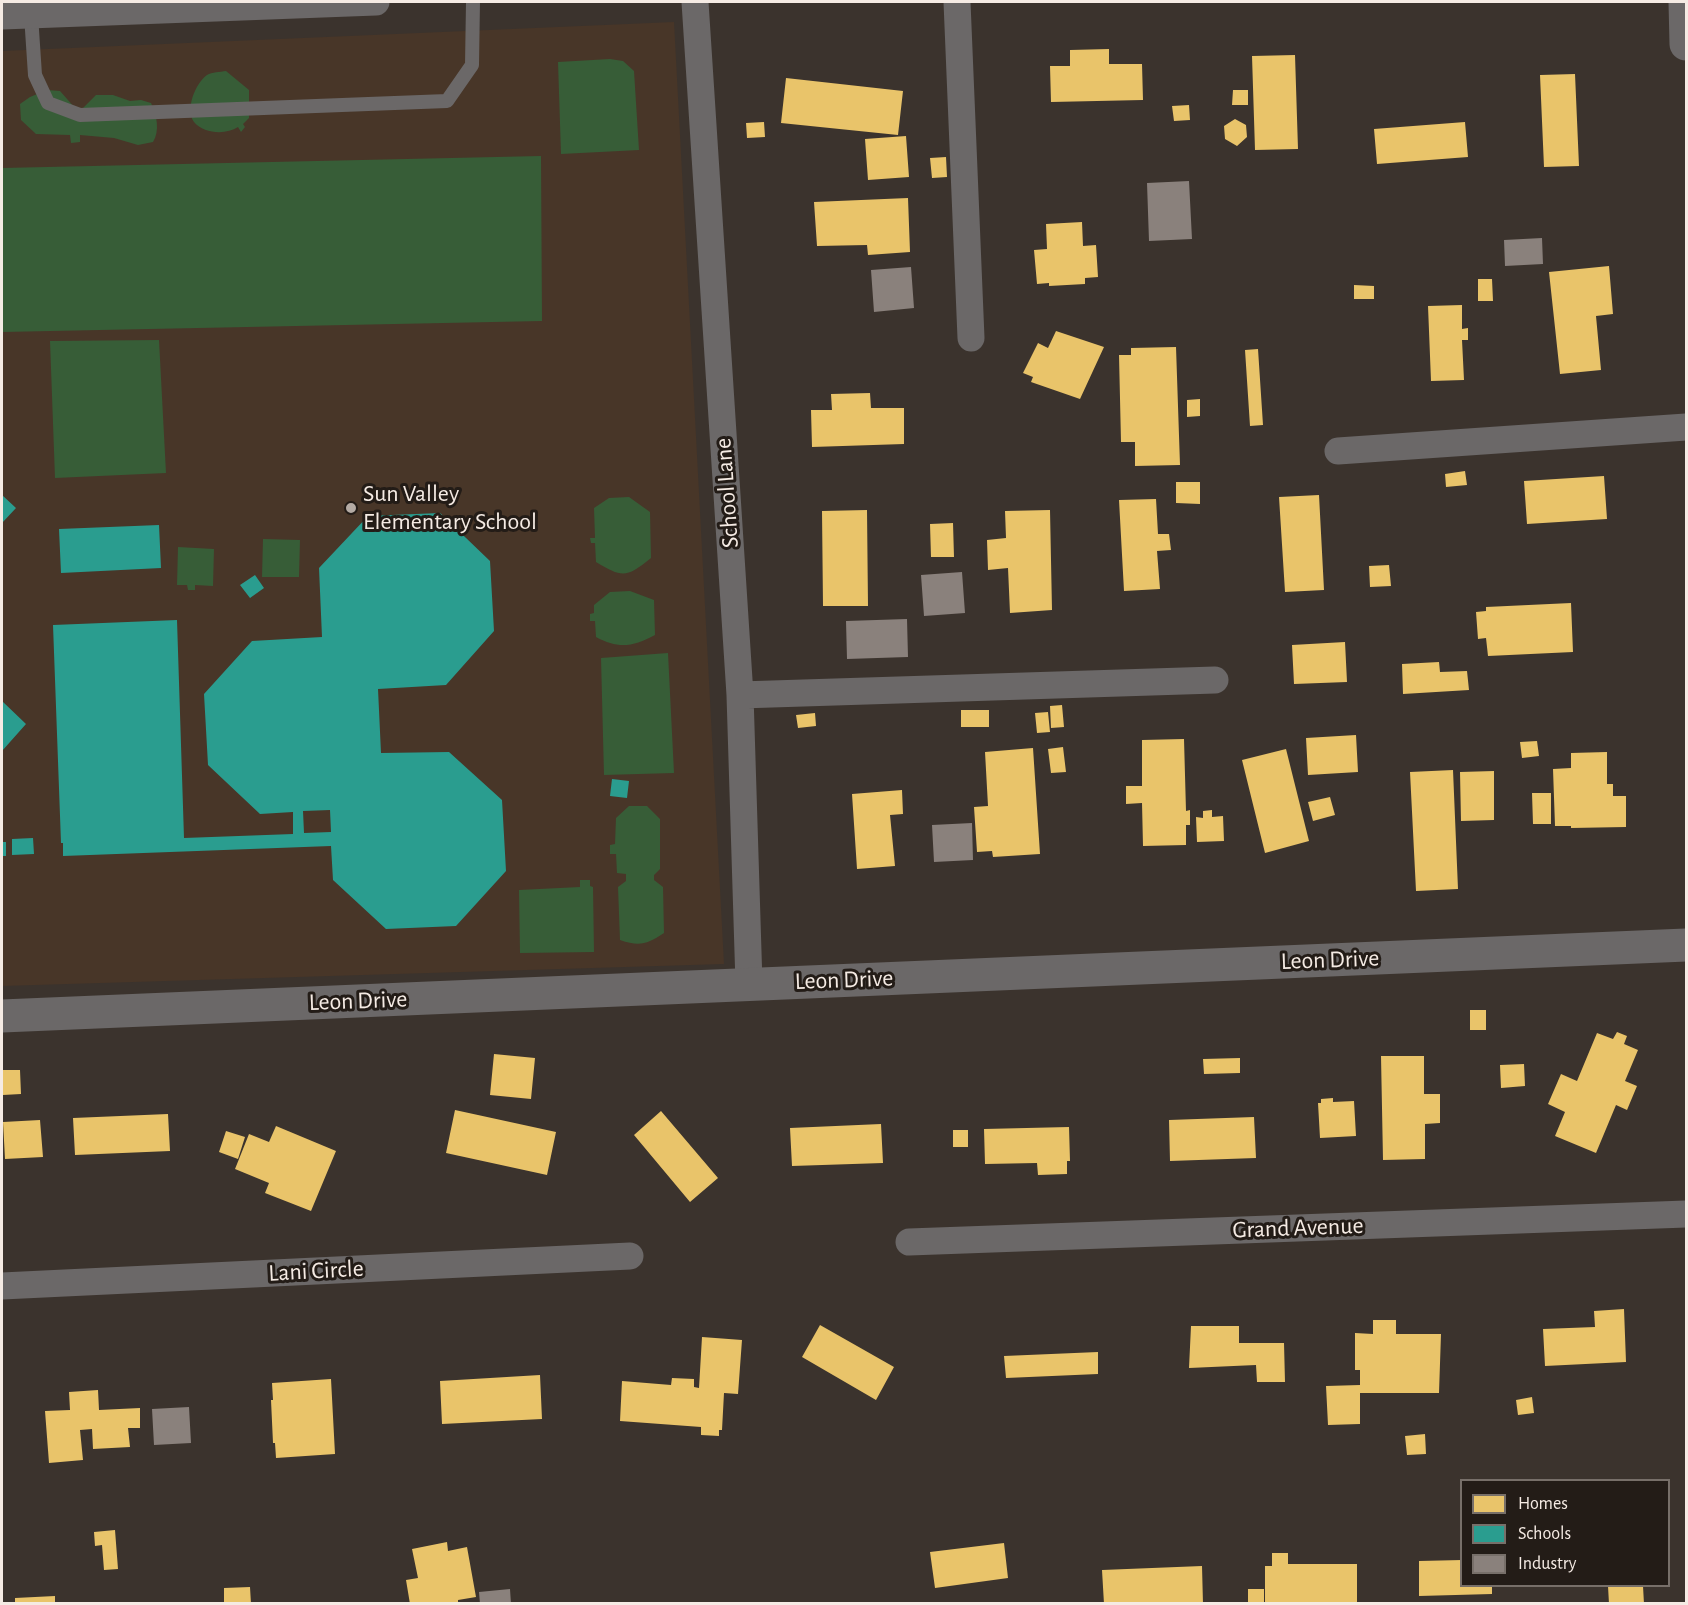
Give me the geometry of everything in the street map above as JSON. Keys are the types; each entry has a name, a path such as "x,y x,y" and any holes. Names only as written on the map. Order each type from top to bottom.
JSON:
{"street":[{"path":"2,16 376,2"},
{"name":"School Lane","path":"695,2 741,695 750,984"},
{"path":"957,2 971,338"},
{"path":"1685,2 1686,44"},
{"path":"1338,451 1686,427"},
{"path":"741,695 1215,680"},
{"name":"Leon Drive","path":"2,1016 1686,945"},
{"name":"Grand Avenue","path":"909,1242 1686,1214"},
{"name":"Lani Circle","path":"2,1286 630,1256"}],"lane":[{"path":"31,15 35,75 48,103 80,115 447,101 472,65 473,2"}],"shaded area":[{"name":"Sun Valley Elementary School","path":"674,22 724,964 2,986 2,51"}],"green space":[{"path":"610,59 623,61 634,71 639,150 561,154 558,62"},
{"path":"226,71 249,90 249,118 243,124 245,127 241,132 238,127 221,132 209,131 198,126 191,117 191,104 199,84 209,74"},
{"path":"47,90 60,91 75,108 82,109 96,95 113,95 130,101 141,100 151,103 157,123 155,138 153,142 138,145 114,138 80,135 80,142 71,143 70,135 36,134 21,120 20,104"},
{"path":"541,156 542,321 2,332 2,168"},
{"path":"159,340 166,473 55,478 50,341"},
{"path":"629,497 650,512 651,558 636,569 624,574 612,571 596,562 595,543 591,543 590,538 595,538 594,508 609,498"},
{"path":"263,539 300,540 299,577 262,577"},
{"path":"178,547 214,549 213,586 195,585 195,590 188,590 187,585 177,585"},
{"path":"630,591 654,600 655,635 626,645 611,643 596,637 595,621 590,621 590,614 594,613 594,605 610,592"},
{"path":"668,653 674,773 604,775 601,658"},
{"path":"629,806 647,806 660,819 660,869 654,875 654,880 663,887 664,933 653,940 638,944 620,940 618,887 626,881 626,874 617,873 616,854 610,854 610,845 615,844 616,818"},
{"path":"580,880 590,880 590,886 593,887 594,952 520,953 519,890 580,887"}],"building: Homes":[{"path":"1109,49 1109,64 1142,64 1143,100 1051,102 1050,66 1070,66 1070,50"},
{"path":"1295,55 1298,149 1255,150 1252,56"},
{"path":"1575,74 1579,166 1544,167 1540,75"},
{"path":"786,78 903,91 898,135 781,123"},
{"path":"1233,90 1248,90 1248,105 1232,105"},
{"path":"1189,105 1190,120 1174,121 1172,106"},
{"path":"1235,119 1246,125 1247,137 1237,146 1225,139 1224,126"},
{"path":"764,122 765,137 747,138 746,123"},
{"path":"1465,122 1468,157 1377,164 1374,129"},
{"path":"906,136 909,177 868,180 865,139"},
{"path":"946,157 947,177 932,178 930,158"},
{"path":"908,198 910,252 868,255 867,245 817,246 814,202"},
{"path":"1082,222 1083,246 1096,245 1098,277 1085,278 1085,284 1049,286 1049,283 1037,284 1034,250 1047,249 1046,224"},
{"path":"1609,266 1613,314 1596,316 1601,370 1560,374 1549,272"},
{"path":"1478,279 1492,279 1493,301 1478,301"},
{"path":"1354,285 1374,286 1374,299 1354,299"},
{"path":"1462,305 1462,329 1468,328 1468,340 1462,340 1464,380 1431,381 1428,306"},
{"path":"1056,331 1104,347 1080,399 1031,382 1033,377 1023,373 1038,343 1048,348"},
{"path":"1176,347 1180,465 1135,466 1135,442 1121,442 1119,355 1131,355 1131,348"},
{"path":"1258,349 1263,425 1250,426 1245,350"},
{"path":"870,393 871,408 904,408 904,444 812,447 811,410 832,410 831,394"},
{"path":"1200,399 1200,416 1187,417 1187,400"},
{"path":"1465,471 1467,485 1446,487 1445,474"},
{"path":"1604,476 1607,519 1527,524 1524,481"},
{"path":"1176,482 1200,482 1200,504 1176,503"},
{"path":"1319,495 1324,590 1285,592 1279,497"},
{"path":"1156,499 1158,534 1169,534 1171,550 1157,551 1160,589 1124,591 1119,500"},
{"path":"867,510 868,606 823,606 822,511"},
{"path":"1050,510 1052,610 1010,613 1008,568 988,570 987,540 1006,538 1005,511"},
{"path":"953,523 954,557 931,557 930,524"},
{"path":"1389,565 1391,586 1370,587 1369,566"},
{"path":"1571,603 1573,652 1488,656 1486,638 1478,639 1476,612 1486,611 1486,607"},
{"path":"1345,642 1347,682 1294,684 1292,645"},
{"path":"1439,662 1440,672 1467,671 1469,690 1403,694 1402,664"},
{"path":"1062,705 1064,727 1051,728 1050,706"},
{"path":"961,710 989,710 989,727 961,727"},
{"path":"1048,712 1050,732 1037,733 1035,713"},
{"path":"815,713 816,726 798,728 796,715"},
{"path":"1356,735 1358,772 1308,775 1306,738"},
{"path":"1184,739 1186,811 1190,810 1190,825 1186,825 1186,845 1143,846 1142,803 1126,804 1126,786 1142,786 1142,740"},
{"path":"1537,741 1539,756 1522,758 1520,742"},
{"path":"1063,747 1066,772 1051,773 1048,749"},
{"path":"1033,748 1040,854 993,857 992,851 977,852 974,807 988,806 985,752"},
{"path":"1286,749 1309,841 1265,853 1242,760"},
{"path":"1607,752 1607,784 1613,784 1613,796 1626,796 1626,827 1555,826 1553,769 1571,768 1571,753"},
{"path":"1453,770 1458,889 1416,891 1410,772"},
{"path":"1494,771 1494,820 1461,821 1460,772"},
{"path":"902,790 903,814 890,815 895,866 857,869 852,794"},
{"path":"1532,793 1551,793 1551,824 1533,824"},
{"path":"1330,797 1335,815 1313,821 1308,802"},
{"path":"1212,810 1212,817 1223,816 1224,841 1197,842 1196,817 1203,818 1203,811"},
{"path":"1470,1010 1486,1010 1486,1030 1470,1030"},
{"path":"1617,1032 1627,1036 1624,1044 1638,1050 1625,1081 1637,1086 1627,1110 1616,1105 1596,1153 1555,1136 1565,1112 1548,1104 1561,1074 1577,1081 1597,1033 1613,1039"},
{"path":"494,1054 535,1058 531,1099 490,1095"},
{"path":"1381,1056 1424,1056 1424,1094 1440,1094 1440,1123 1425,1124 1425,1159 1383,1160"},
{"path":"1240,1058 1240,1073 1204,1074 1203,1059"},
{"path":"1524,1064 1525,1086 1501,1088 1500,1065"},
{"path":"2,1070 20,1070 21,1094 3,1095"},
{"path":"1333,1098 1333,1102 1354,1101 1356,1136 1320,1138 1318,1103 1321,1103 1321,1099"},
{"path":"455,1110 556,1132 547,1175 446,1153"},
{"path":"661,1111 718,1178 690,1202 634,1135"},
{"path":"168,1114 170,1151 75,1155 73,1118"},
{"path":"1254,1117 1256,1158 1170,1161 1169,1120"},
{"path":"40,1120 43,1157 5,1159 3,1122"},
{"path":"881,1124 883,1163 792,1166 790,1128"},
{"path":"276,1126 336,1151 311,1211 265,1193 269,1183 235,1169 249,1134 269,1142"},
{"path":"1069,1127 1070,1161 1067,1161 1067,1174 1038,1175 1037,1163 985,1164 984,1129"},
{"path":"953,1130 968,1130 968,1147 953,1147"},
{"path":"226,1131 245,1137 238,1159 219,1152"},
{"path":"1624,1309 1626,1362 1545,1366 1543,1329 1595,1327 1594,1311"},
{"path":"1373,1320 1396,1320 1396,1334 1441,1334 1439,1393 1360,1393 1360,1424 1328,1425 1326,1386 1360,1385 1360,1370 1355,1370 1355,1333 1373,1334"},
{"path":"820,1325 894,1367 876,1400 802,1357"},
{"path":"1191,1326 1239,1326 1239,1343 1284,1343 1285,1382 1257,1382 1256,1365 1189,1368"},
{"path":"702,1337 742,1340 738,1394 724,1393 722,1430 719,1430 719,1436 701,1435 701,1427 620,1421 622,1381 671,1385 672,1378 694,1379 694,1387 699,1388"},
{"path":"1098,1352 1098,1374 1006,1378 1004,1356"},
{"path":"540,1375 542,1419 442,1424 440,1381"},
{"path":"331,1379 335,1454 276,1458 275,1443 273,1443 272,1383"},
{"path":"98,1390 99,1410 140,1408 140,1428 128,1428 130,1447 93,1449 92,1429 80,1430 83,1460 49,1463 45,1411 70,1410 69,1392"},
{"path":"1532,1397 1534,1413 1518,1415 1516,1400"},
{"path":"1425,1434 1426,1454 1407,1455 1405,1436"},
{"path":"115,1530 118,1569 104,1570 102,1545 95,1546 94,1532"},
{"path":"447,1542 448,1551 467,1547 476,1597 458,1600 458,1604 410,1604 406,1580 418,1578 412,1549"},
{"path":"1004,1543 1008,1578 935,1588 930,1552"},
{"path":"1272,1553 1288,1553 1288,1564 1357,1564 1357,1604 1265,1604 1265,1566 1272,1566"},
{"path":"1460,1560 1460,1587 1492,1587 1492,1594 1419,1596 1419,1561"},
{"path":"1202,1566 1203,1604 1104,1604 1102,1570"},
{"path":"250,1587 251,1604 224,1604 224,1588"},
{"path":"1608,1587 1643,1587 1644,1604 1609,1604"},
{"path":"1248,1589 1264,1589 1264,1604 1248,1604"},
{"path":"55,1596 55,1604 15,1604 15,1598"}],"building: Schools":[{"path":"2,495 16,508 2,523"},
{"path":"440,513 490,561 494,631 446,685 378,689 381,753 449,752 502,800 506,871 456,926 386,929 333,880 331,846 63,856 53,625 177,620 184,838 293,834 293,812 260,814 208,765 204,694 252,641 322,637 319,568 368,516","holes":["330,810 331,832 304,833 303,811"]},
{"path":"159,525 161,568 61,573 59,529"},
{"path":"255,575 264,588 250,598 240,585"},
{"path":"2,701 26,724 2,751"},
{"path":"612,779 629,781 627,798 610,796"},
{"path":"33,838 34,854 12,855 12,839"},
{"path":"2,842 6,842 6,856 2,856"}],"building: Industry":[{"path":"1189,181 1192,239 1149,241 1147,183"},
{"path":"1542,238 1543,264 1505,266 1504,240"},
{"path":"911,267 914,308 874,312 871,270"},
{"path":"962,572 965,613 924,616 921,575"},
{"path":"907,619 908,657 847,659 846,621"},
{"path":"972,823 973,860 934,862 932,825"},
{"path":"189,1407 191,1443 154,1445 152,1409"},
{"path":"510,1589 511,1604 480,1604 479,1592"}],"place":[{"name":"Sun Valley Elementary School","path":"351,508"}]}
